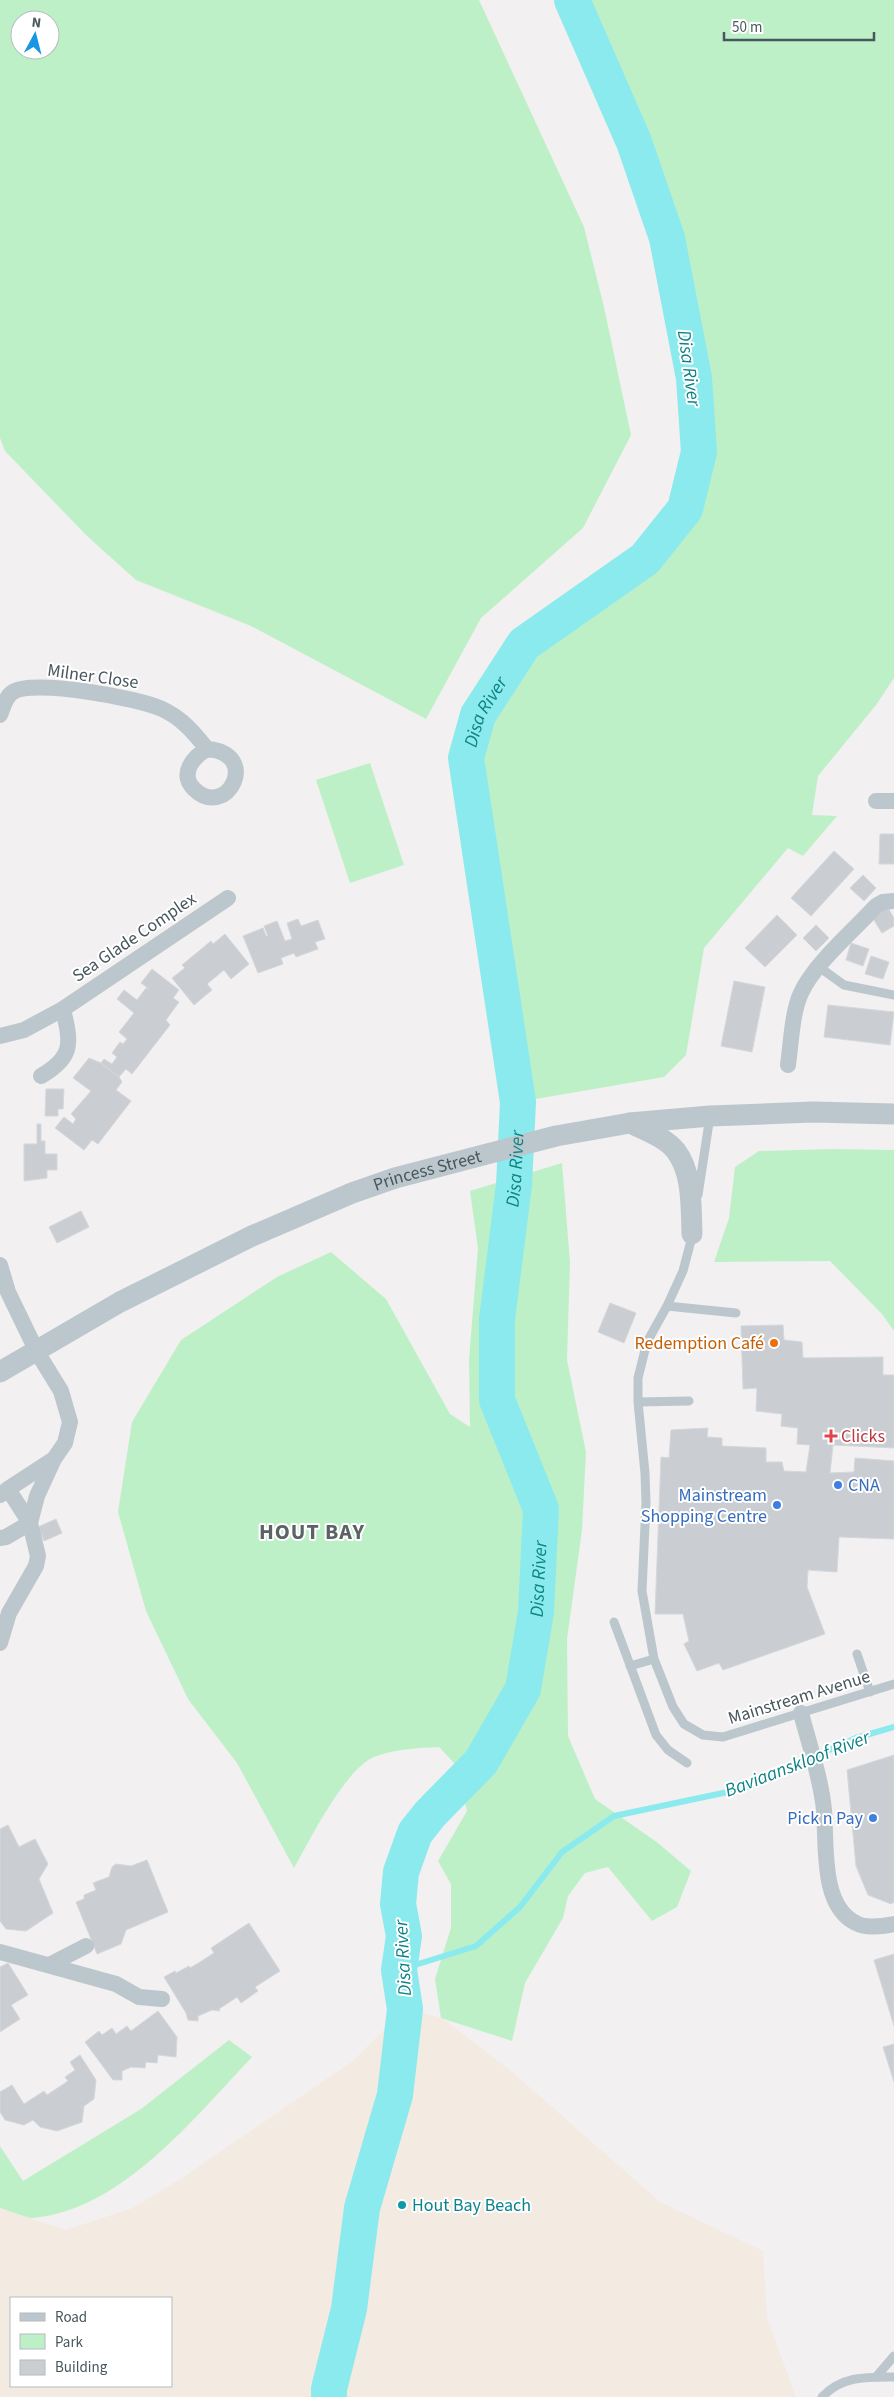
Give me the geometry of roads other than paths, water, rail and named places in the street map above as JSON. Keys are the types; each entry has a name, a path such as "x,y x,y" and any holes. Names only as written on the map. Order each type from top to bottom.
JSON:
{"street":[{"name":"Milner Close","path":"0,715 11,693 19,689 92,692 139,701 162,709 188,726 207,749"},
{"path":"876,801 894,801"},
{"name":"Sea Glade Complex","path":"0,1036 24,1030 63,1009 228,898"},
{"path":"788,1065 798,1001 801,993 819,967 876,906 883,902 894,901"},
{"path":"41,1076 58,1066 68,1048 69,1033 63,1009"},
{"name":"Princess Street","path":"0,1372 120,1302 252,1236 352,1193 395,1178 556,1136 630,1123 710,1116 813,1112 894,1114"},
{"path":"630,1123 662,1140 676,1151 680,1158 687,1176 692,1234"},
{"path":"0,1265 4,1293 61,1391 70,1422 65,1443 54,1459 37,1496 30,1523 38,1561 9,1613 0,1643"},
{"path":"30,1523 4,1492 54,1459"},
{"path":"0,1538 6,1537 30,1523"},
{"path":"801,1713 824,1809 825,1847 832,1894 843,1914 857,1924 876,1926 894,1924"},
{"path":"51,1964 86,1946"},
{"path":"0,1952 51,1964 116,1984 139,1997 162,1999"}],"lane":[{"path":"819,967 844,985 894,995"},
{"name":"Mainstream Avenue","path":"710,1116 692,1234 683,1270 667,1306 647,1342 638,1378 638,1402 646,1495 642,1591 654,1659 673,1707 684,1724 703,1735 723,1737 894,1684"},
{"path":"667,1306 736,1313"},
{"path":"638,1402 689,1401"},
{"path":"614,1622 656,1735 668,1750 687,1763"},
{"path":"858,1654 870,1692"},
{"path":"630,1666 654,1659"},
{"path":"876,2377 894,2356"},
{"path":"822,2397 832,2387 851,2378 894,2377"}],"waterway":[{"name":"Disa River","path":"329,2397 329,2389 349,2309 362,2208 395,2095 405,2009 399,1970 404,1936 398,1904 401,1872 415,1833 430,1814 481,1762 523,1689 536,1612 541,1509 497,1400 497,1319 514,1185 518,1102 466,758 478,715 524,644 645,559 685,509 699,452 694,378 667,238 634,142 572,0"},
{"name":"Baviaanskloof River","path":"399,1970 476,1946 520,1907 562,1852 614,1816 742,1789 856,1738 894,1727"}],"place":[{"name":"Redemption Café","path":"774,1343"},
{"name":"Clicks","path":"831,1436"},
{"name":"CNA","path":"838,1485"},
{"name":"Mainstream Shopping Centre","path":"777,1505"},
{"name":"Pick n Pay","path":"873,1818"},
{"name":"Hout Bay Beach","path":"402,2205"}],"district":[{"name":"HOUT BAY","path":"312,1531"}]}
